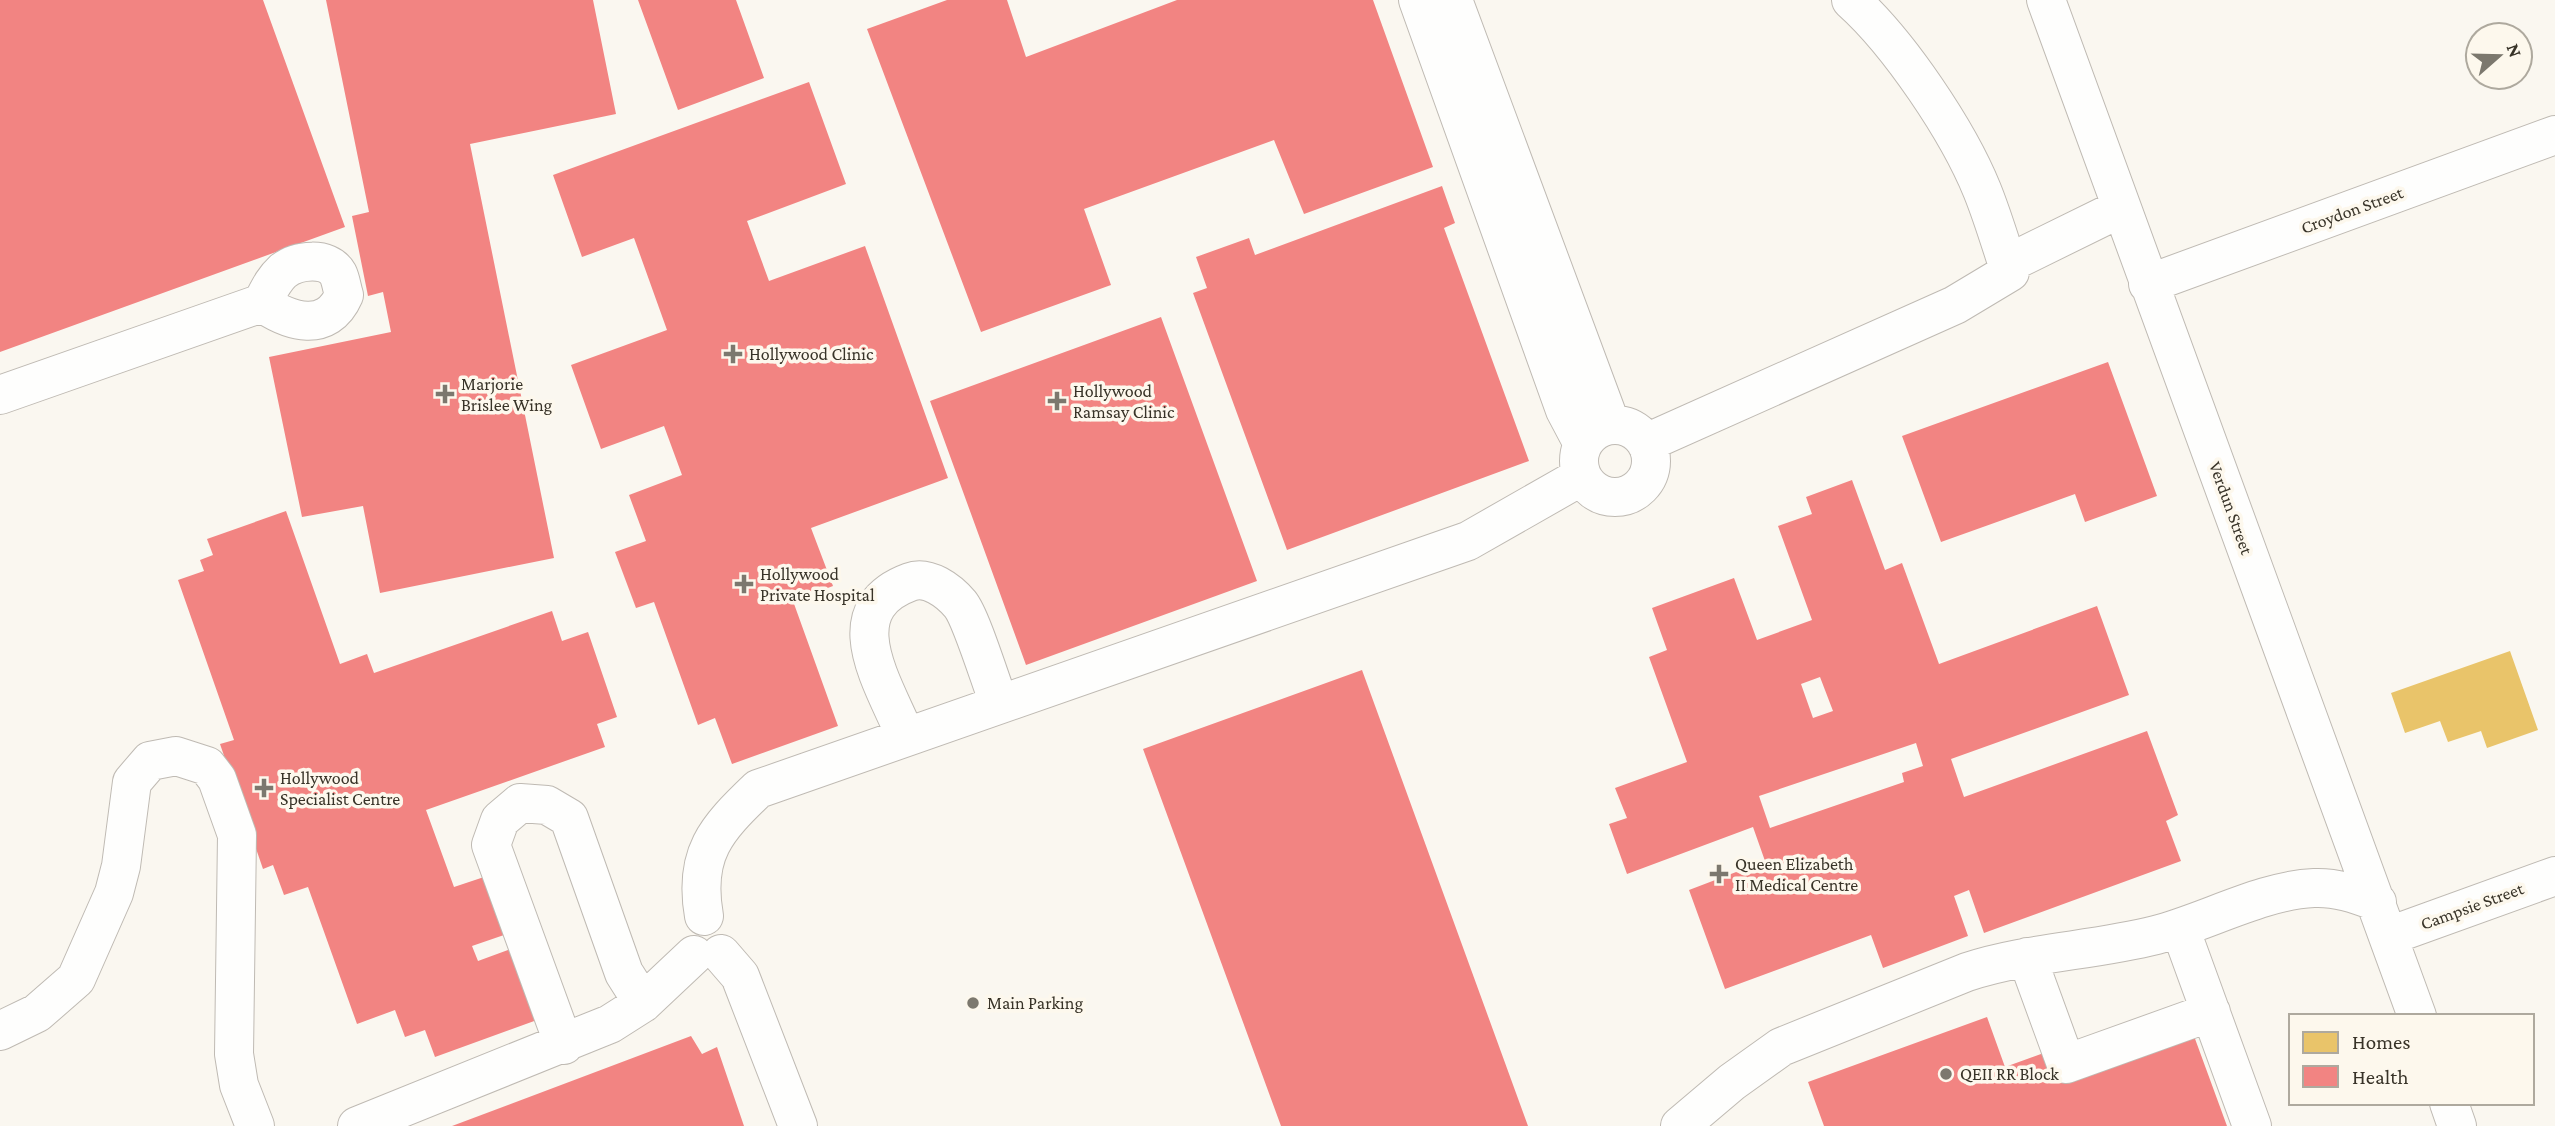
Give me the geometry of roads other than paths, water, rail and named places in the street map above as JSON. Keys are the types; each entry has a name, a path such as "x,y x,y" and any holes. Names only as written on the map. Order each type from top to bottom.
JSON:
{"street":[{"path":"1418,0 1565,410 1592,448"},
{"path":"357,1126 564,1045 610,1024 729,941 727,927 715,917 704,916 702,861 720,825 758,789 1468,541 1592,448 1625,426 1637,433 1646,443 1651,466 1647,477 1631,494 1609,497 1598,493 1592,448 1453,0"},
{"path":"1646,443 1955,305 2010,272 1982,189 1940,112 1870,17 1851,0"},
{"name":"Verdun Street","path":"2046,0 2416,1014"},
{"name":"Croydon Street","path":"2148,284 2555,135"},
{"path":"2007,264 2121,208"},
{"path":"0,395 262,303"},
{"path":"905,736 868,642 871,612 889,590 915,580 942,586 962,606 999,703"},
{"path":"0,1031 37,1013 76,979 114,893 121,866 132,782 150,761 176,756 207,766 217,779 237,835 220,1018 255,1126"},
{"path":"564,1045 491,845 500,820 520,803 547,805 569,818 624,974 643,1003"},
{"name":"Campsie Street","path":"2383,919 2555,876"},
{"path":"1680,1126 1732,1082 1781,1047 1967,972 2027,957 2119,943 2180,928 2284,892 2309,888 2346,891 2383,919"},
{"path":"2180,928 2252,1126"},
{"path":"708,955 740,976 798,1126"},
{"path":"2027,957 2066,1064 2211,1012"},
{"path":"2450,1105 2457,1126"}],"place":[{"name":"Hollywood Clinic","path":"733,354"},
{"name":"Marjorie Brislee Wing","path":"445,394"},
{"name":"Hollywood Ramsay Clinic","path":"1057,401"},
{"name":"Hollywood Private Hospital","path":"744,584"},
{"name":"Hollywood Specialist Centre","path":"264,788"},
{"name":"Queen Elizabeth II Medical Centre","path":"1719,874"},
{"name":"Main Parking","path":"973,1003"},
{"name":"QEII RR Block","path":"1946,1074"}]}
